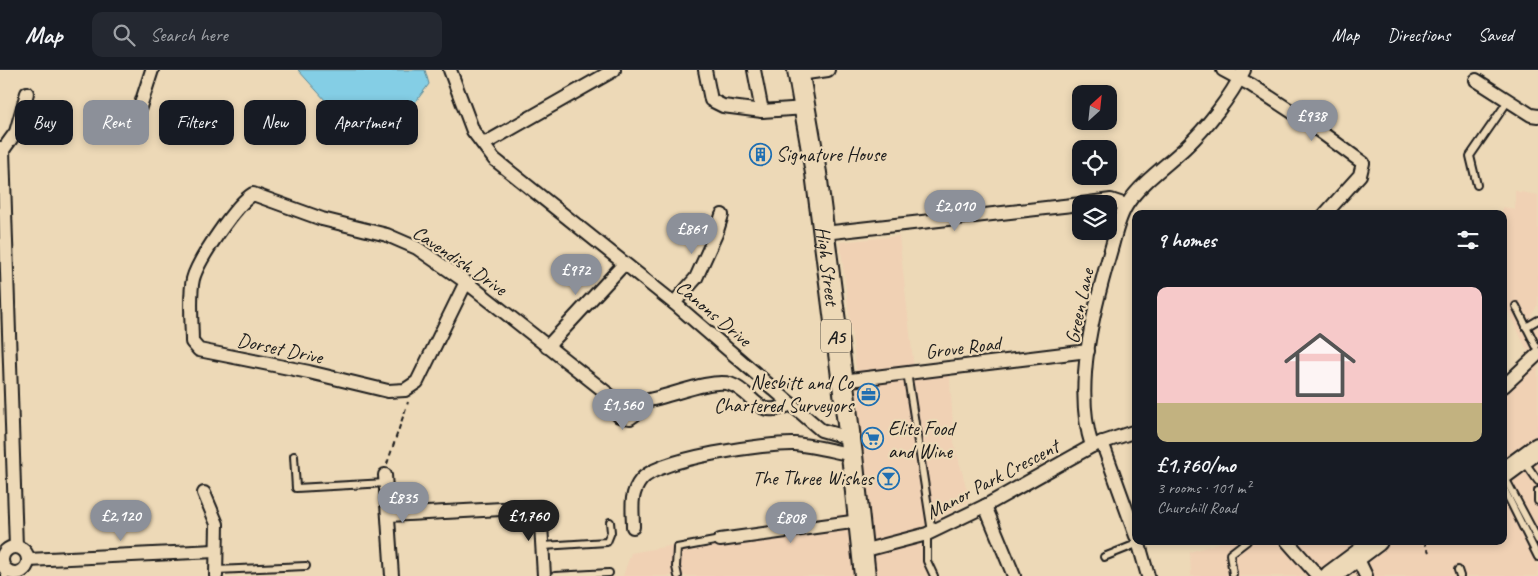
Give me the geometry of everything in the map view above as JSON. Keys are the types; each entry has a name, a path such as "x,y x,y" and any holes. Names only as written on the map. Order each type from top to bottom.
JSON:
{"main road":[{"name":"High Street","path":"799,72 824,233 851,446 864,576"},
{"path":"1507,472 1531,454"},
{"path":"1330,576 1371,545"}],"street":[{"path":"142,100 152,70"},
{"name":"Canons Drive","path":"450,70 473,131 494,159 674,303 821,430 851,446"},
{"path":"484,144 614,70"},
{"path":"705,70 711,100 723,106 762,111 806,108"},
{"path":"754,70 762,111"},
{"path":"799,72 828,70"},
{"path":"1223,70 1242,74 1363,163 1360,175 1329,210"},
{"name":"Green Lane","path":"1132,526 1097,444 1086,428 1084,410 1088,351 1103,278 1119,222 1126,205 1138,190 1187,146 1242,74"},
{"path":"1476,80 1530,115 1538,116"},
{"path":"16,547 4,283 1,149 16,132 27,93"},
{"name":"Cavendish Drive","path":"253,194 322,220 387,235 417,248 466,282 547,348 617,401 642,402 715,383 731,384 764,408 777,410 790,404"},
{"name":"Dorset Drive","path":"253,194 245,198 218,234 194,279 192,342 199,350 309,372 388,392 405,390"},
{"path":"1117,202 1126,205"},
{"path":"824,233 1072,205"},
{"path":"674,303 696,278 722,215"},
{"path":"547,348 624,264"},
{"path":"405,390 417,382 466,282"},
{"path":"1507,383 1537,350"},
{"name":"Grove Road","path":"842,381 1088,351"},
{"name":"Manor Park Crescent","path":"862,551 929,533 985,506 1097,444 1132,432"},
{"path":"633,527 632,496 642,479 670,464 746,448 796,444 851,446"},
{"path":"386,479 392,576"},
{"path":"204,493 217,524 216,573"},
{"path":"985,506 1014,576"},
{"path":"389,515 540,507 544,576"},
{"path":"720,540 859,521"},
{"name":"Green Lane","path":"1139,545 1148,576"},
{"path":"1291,545 1318,576"},
{"path":"16,547 26,553 28,560 23,571 15,573 4,566 5,552 16,547"},
{"path":"28,560 215,551"},
{"path":"1356,555 1366,576"}],"lane":[{"path":"1477,185 1470,156 1508,101"},
{"path":"1516,306 1537,350"},
{"path":"1526,326 1538,320"},
{"path":"907,372 929,533 927,561 934,576"},
{"path":"1531,454 1538,481"},
{"path":"294,456 296,488 386,479"},
{"path":"1507,480 1538,540"},
{"path":"1538,491 1538,501"},
{"path":"1507,495 1538,556"},
{"path":"543,546 607,542 611,532 610,522"},
{"path":"678,576 676,567 677,548 720,540"},
{"path":"1104,558 1132,543"},
{"path":"1233,574 1230,554 1242,545"},
{"path":"555,576 610,574 607,564"},
{"path":"216,573 306,566"}],"path":[{"path":"386,479 386,467 408,403 405,390"},
{"path":"1426,545 1429,552"}],"shaded area":[{"path":"1515,191 1538,195 1538,304 1531,316 1538,330 1538,347 1530,356 1507,309 1507,210 1502,210 1503,207 1515,209"},
{"path":"899,236 914,369 949,365 954,443 970,501 921,528 937,576 623,576 631,553 864,510 856,370 840,242"},
{"path":"1538,357 1538,576 1191,576 1190,552 1212,545 1507,545 1507,385"}],"water":[{"path":"298,70 425,70 429,84 417,100 325,100"}],"place":[{"name":"Signature House","path":"760,154"},
{"name":"Nesbitt and Co Chartered Surveyors","path":"869,394"},
{"name":"Elite Food and Wine","path":"872,439"},
{"name":"The Three Wishes","path":"889,478"}]}
